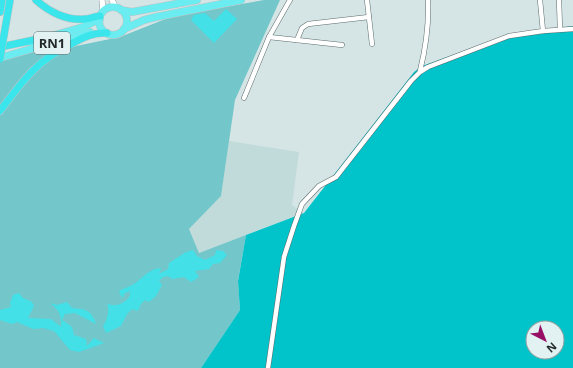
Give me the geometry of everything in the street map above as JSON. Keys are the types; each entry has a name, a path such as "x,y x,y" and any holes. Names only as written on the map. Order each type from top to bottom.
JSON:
{"highway":[{"path":"0,12 2,0"},
{"path":"0,58 10,0"},
{"path":"36,0 55,14 65,17 83,19 101,16"},
{"path":"0,111 28,74 48,57 82,38 105,32"},
{"path":"0,48 34,40"}],"main road":[{"name":"RN1","path":"34,40 83,27 101,16 110,8 132,12 197,0"},
{"name":"RN1","path":"0,58 96,30 116,34 144,20 240,0"},
{"path":"118,9 126,17 124,29"},
{"path":"101,16 100,25 105,32"}],"street":[{"path":"101,16 102,0"},
{"path":"112,0 118,9"},
{"path":"244,98 269,37 290,0"},
{"path":"367,0 372,44"},
{"path":"420,72 426,49 429,19 428,0"},
{"path":"540,0 542,31"},
{"path":"559,0 560,29"},
{"path":"297,40 302,28 308,24 369,17"},
{"path":"268,368 284,257 302,204 319,186 336,177 404,89 420,72 428,67 509,36 573,28"},
{"path":"269,37 342,45"}],"shaded area":[{"path":"264,0 280,0 235,100 221,196 189,229 199,253 246,235 238,280 240,310 201,368 0,368 0,60 69,41 71,47 120,37 173,16"},
{"path":"226,9 237,19 214,43 191,20 194,15 205,13 214,21"},
{"path":"573,26 573,368 201,368 240,310 238,281 246,235 304,213 414,72 422,66 508,35"},
{"path":"229,141 299,152 292,205 304,213 199,253 189,229 221,196"},
{"path":"193,250 197,256 205,260 215,255 216,250 223,251 227,255 220,263 213,264 209,269 195,271 199,277 191,282 184,277 172,279 168,276 163,277 159,281 162,285 156,296 149,302 145,300 141,304 138,311 132,309 127,314 121,326 106,333 103,326 108,315 107,304 120,304 130,296 130,291 125,293 122,298 119,291 135,283 151,271 161,268 159,274 168,269 169,263 186,252"},
{"path":"19,293 23,298 32,302 34,306 28,318 51,319 61,327 59,313 50,303 57,305 67,302 72,308 87,311 90,313 96,324 75,313 65,314 62,320 72,327 74,335 86,339 87,346 94,338 104,343 79,352 70,350 54,331 43,328 33,329 17,322 12,324 0,320 0,310 11,307 10,303 13,295"}]}
